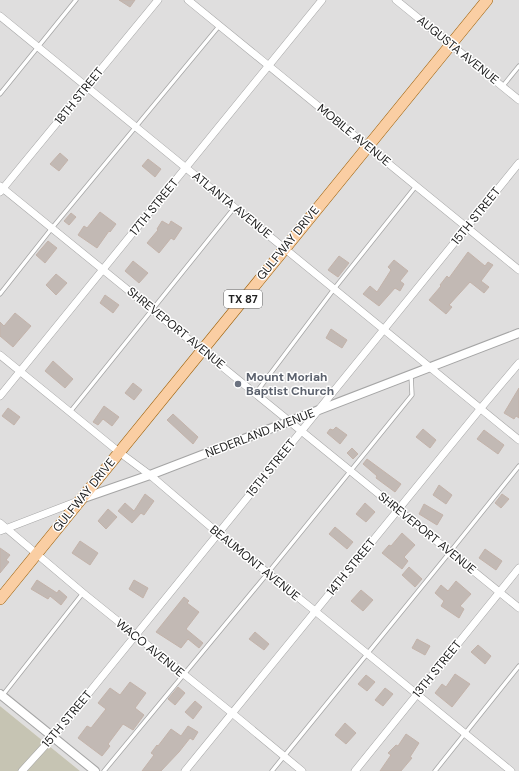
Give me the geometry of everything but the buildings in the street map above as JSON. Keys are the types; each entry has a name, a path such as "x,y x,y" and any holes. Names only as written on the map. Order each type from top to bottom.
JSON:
{"main road":[{"name":"GULFWAY DRIVE","path":"0,599 487,0"}],"street":[{"name":"18TH STREET","path":"1,189 158,0"},
{"name":"MOBILE AVENUE","path":"188,0 519,270"},
{"name":"17TH STREET","path":"0,396 322,0"},
{"name":"AUGUSTA AVENUE","path":"396,0 519,100"},
{"name":"ATLANTA AVENUE","path":"0,16 519,440"},
{"name":"15TH STREET","path":"22,771 53,737 316,411 519,163"},
{"name":"SHREVEPORT AVENUE","path":"1,189 104,269 255,394 399,509 519,608"},
{"name":"NEDERLAND AVENUE","path":"3,530 519,333"},
{"name":"BEAUMONT AVENUE","path":"0,355 119,452 150,475 267,574 315,611 511,771"},
{"name":"14TH STREET","path":"185,771 481,408 519,364"},
{"name":"WACO AVENUE","path":"0,523 3,530 36,554 302,771"},
{"name":"13TH STREET","path":"355,771 519,568"},
{"path":"1,695 94,771"}],"lane":[{"path":"0,94 76,0"},
{"path":"0,294 52,228 220,26"},
{"path":"502,87 519,66"},
{"path":"255,394 334,288 416,186"},
{"path":"70,412 234,208"},
{"path":"104,771 267,574 412,395 411,374"},
{"path":"272,771 519,466"},
{"path":"1,695 84,593"},
{"path":"435,771 519,666"}],"shaded area":[{"path":"0,0 519,0 519,771 80,771 0,706"},
{"path":"0,706 80,771 0,771"}],"place":[{"name":"Mount Moriah Baptist Church","path":"238,384"}]}
